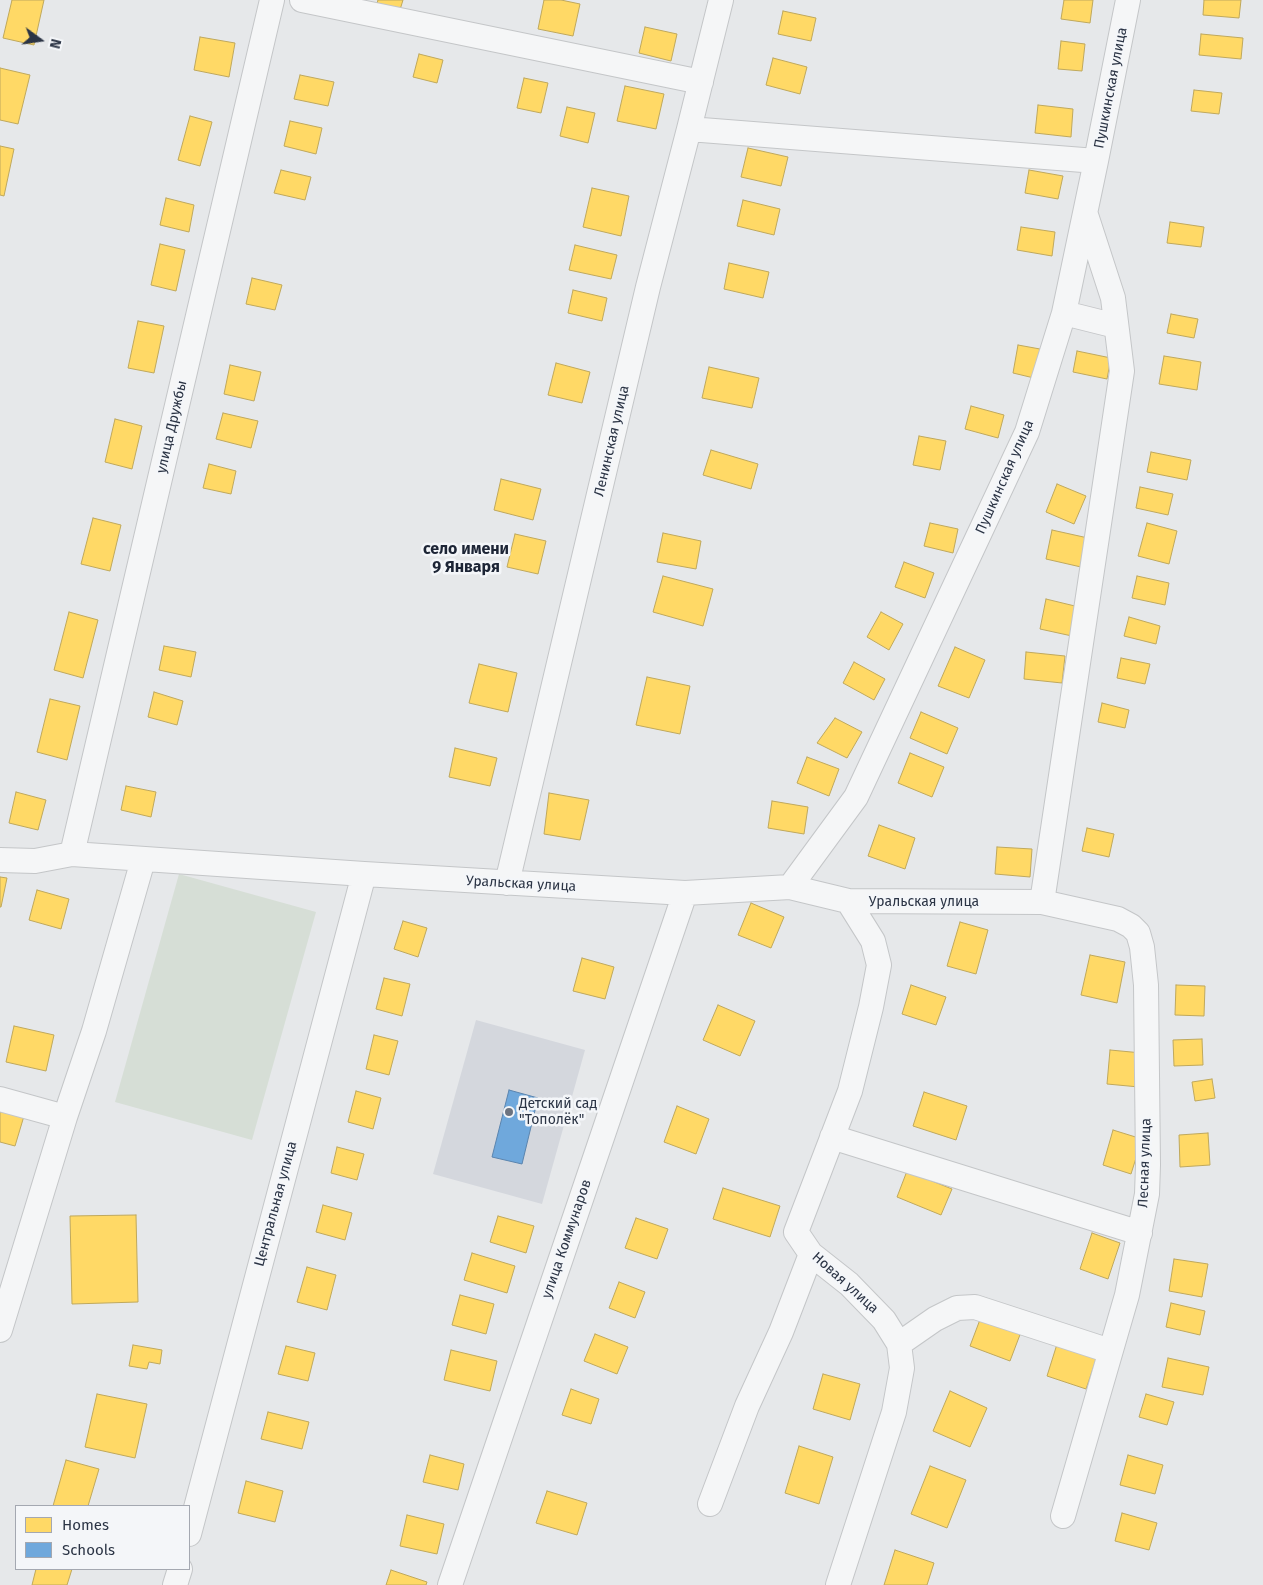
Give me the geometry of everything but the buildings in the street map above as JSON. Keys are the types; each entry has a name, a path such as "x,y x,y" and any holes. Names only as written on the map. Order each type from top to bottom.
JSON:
{"street":[{"name":"улица Дружбы","path":"72,854 272,0"},
{"path":"302,0 701,82"},
{"name":"Ленинская улица","path":"507,883 648,287 721,0"},
{"name":"Пушкинская улица","path":"790,887 856,796 1027,432 1064,312 1128,0"},
{"path":"689,129 1096,161"},
{"path":"1042,902 1122,371 1113,298 1086,212"},
{"path":"1064,312 1116,326"},
{"name":"Уральская улица","path":"0,860 35,861 72,854 685,894 790,887 848,901 1042,902"},
{"path":"0,1330 4,1299 94,1031 142,860"},
{"name":"Центральная улица","path":"190,1530 364,874"},
{"name":"улица Коммунаров","path":"450,1585 685,894"},
{"name":"Новая улица","path":"838,1585 894,1412 902,1368 899,1344 884,1320 849,1284 811,1254 796,1232 850,1091 871,1007 879,965 873,941 848,901"},
{"name":"Лесная улица","path":"1042,902 1118,919 1131,926 1138,933 1142,947 1146,985 1147,1194 1127,1295 1063,1516"},
{"path":"0,1099 65,1116"},
{"path":"832,1137 1140,1233"},
{"path":"710,1504 747,1406 781,1332 811,1254"},
{"path":"899,1344 935,1319 957,1308 975,1307 1110,1351"},
{"path":"175,1585 180,1570"}],"shaded area":[{"path":"179,874 316,912 252,1140 115,1102"},
{"name":"Детский сад \"Тополёк\"","path":"476,1020 585,1050 542,1204 433,1174"}],"place":[{"name":"Детский сад \"Тополёк\"","path":"509,1112"}],"district":[{"name":"село имени 9 Января","path":"466,559"}]}
